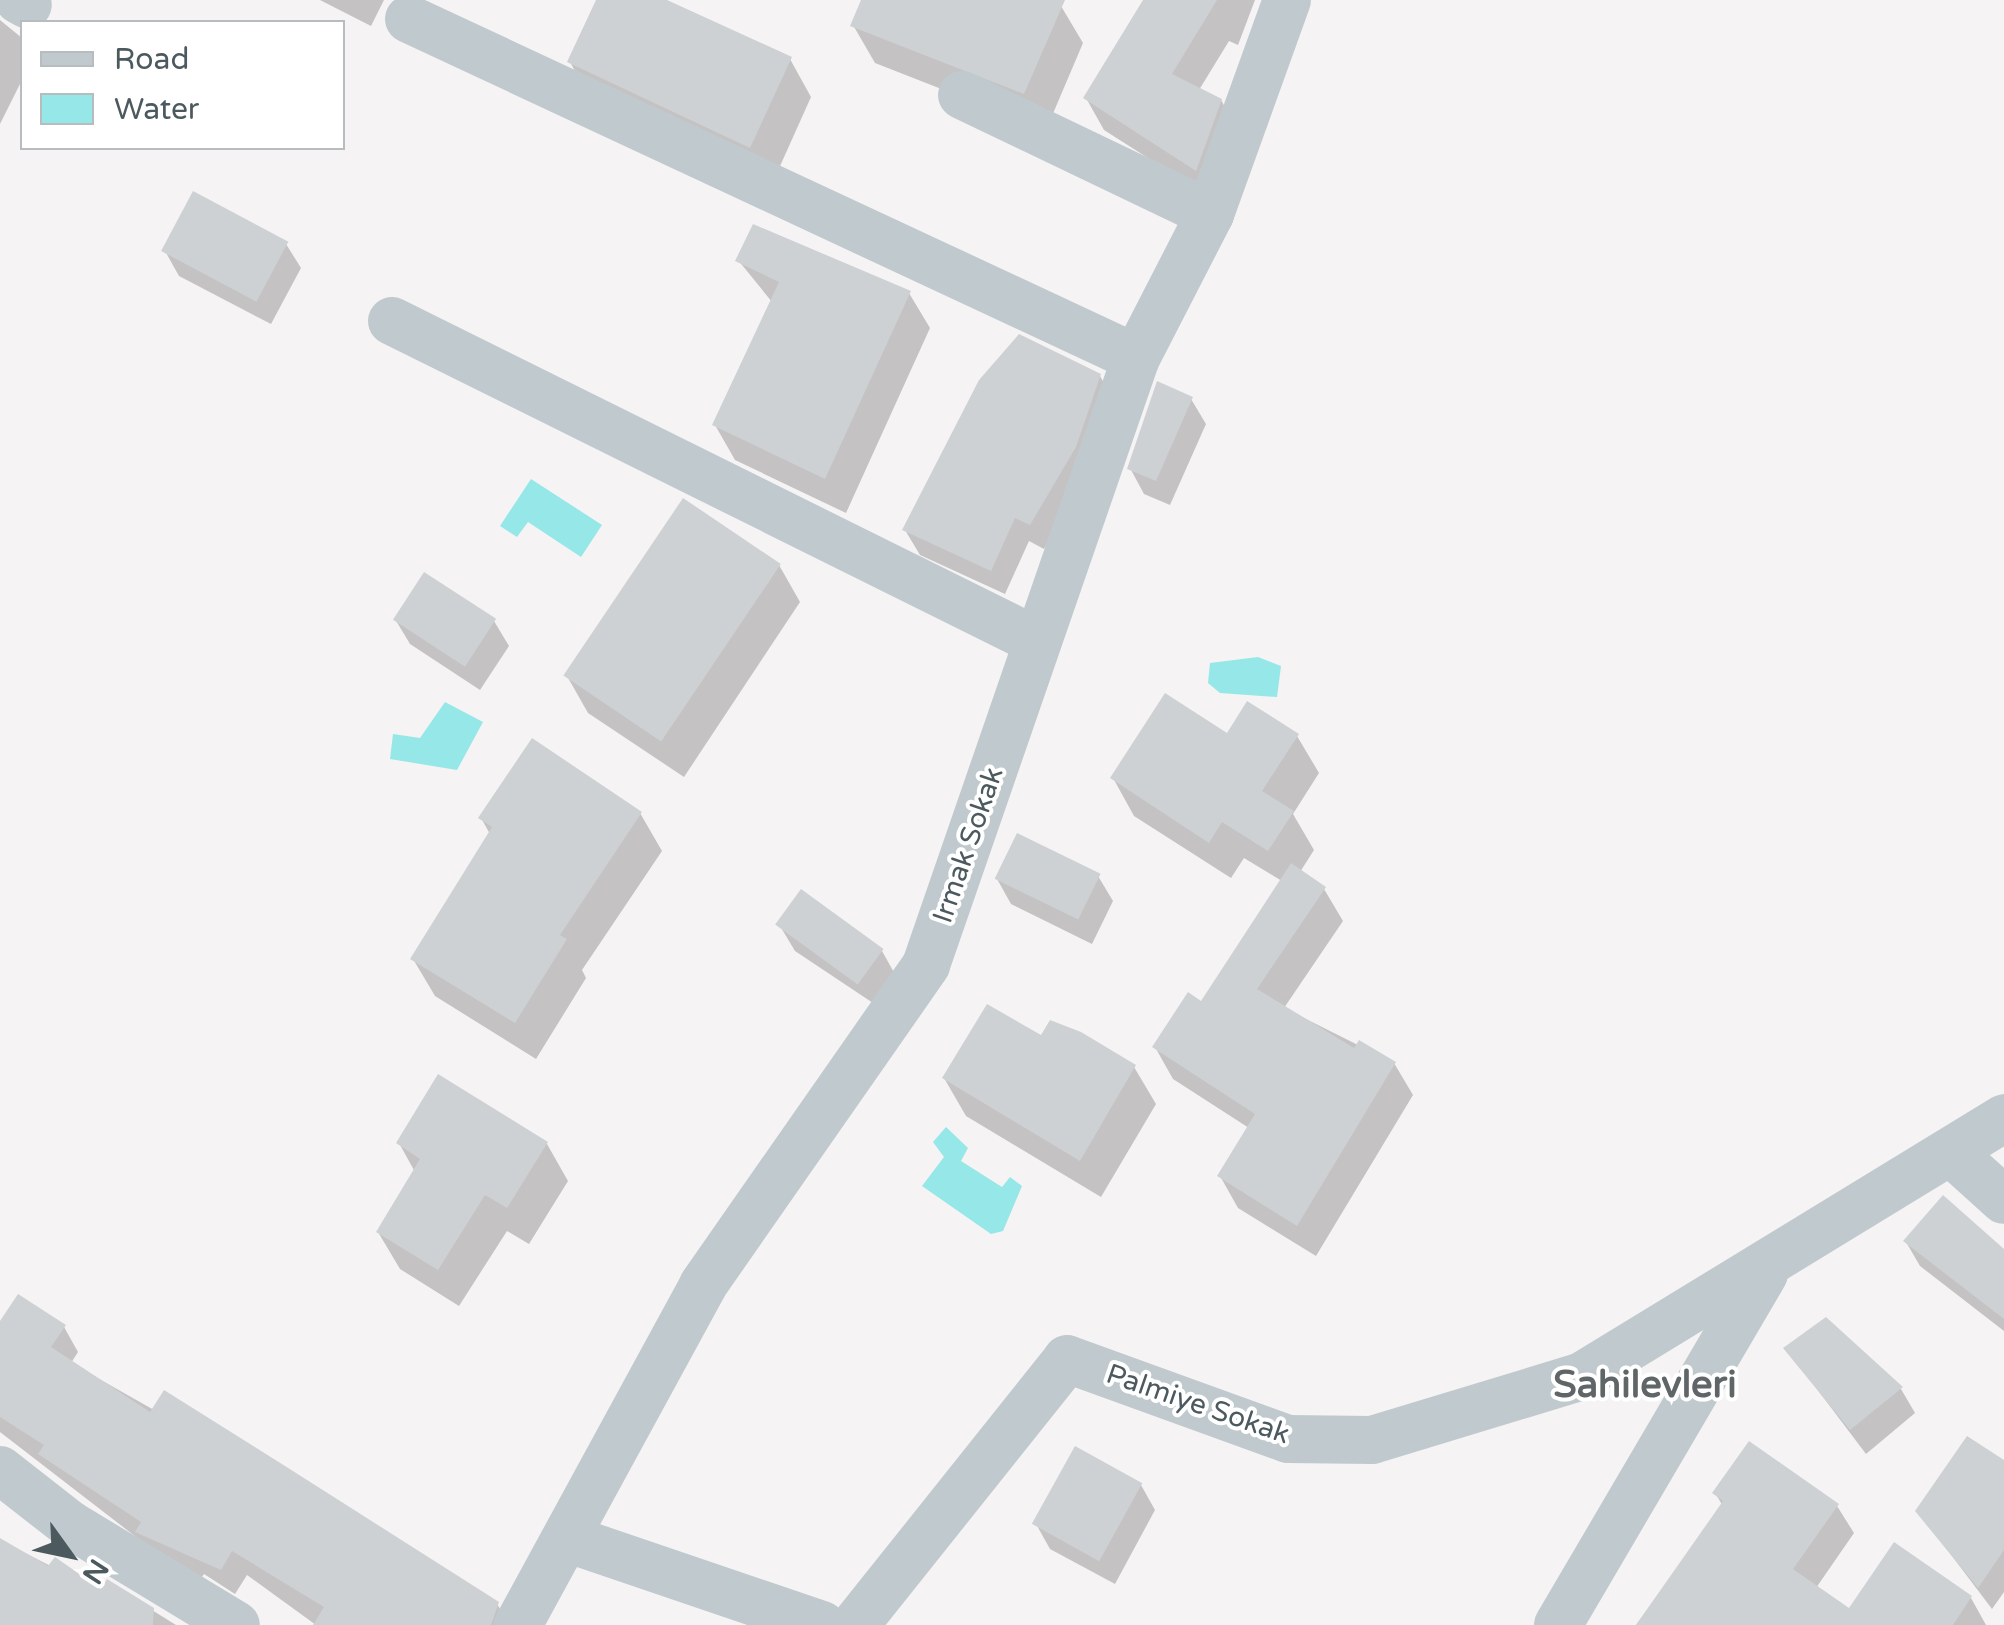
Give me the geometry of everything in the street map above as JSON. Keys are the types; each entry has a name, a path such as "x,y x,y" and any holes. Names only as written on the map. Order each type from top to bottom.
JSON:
{"street":[{"name":"Irmak Sokak","path":"518,1625 572,1540 702,1285 926,965 1035,640 1136,358 1210,214 1287,0"},
{"path":"409,19 1136,358"},
{"path":"962,95 1210,214"},
{"path":"392,321 1035,640"},
{"name":"Palmiye Sokak","path":"856,1625 1067,1359 1288,1440 1372,1440 1582,1376 1954,1155 2004,1118"},
{"path":"1954,1155 2004,1200"},
{"path":"1558,1625 1768,1267"},
{"path":"0,1470 70,1524 236,1625"},
{"path":"572,1540 822,1625"}],"water":[{"path":"531,479 602,525 581,557 528,522 517,537 500,526"},
{"path":"1258,657 1281,666 1277,697 1220,693 1208,683 1210,663"},
{"path":"445,702 483,722 457,770 390,759 393,734 420,738"},
{"path":"946,1127 968,1148 961,1161 1002,1187 1010,1177 1022,1186 1003,1231 991,1234 922,1186 944,1157 933,1142"}],"building":[{"path":"596,0 667,0 792,57 750,148 567,62"},
{"path":"861,0 1065,0 1024,94 850,26"},
{"path":"1143,0 1217,0 1172,74 1222,99 1196,171 1083,98"},
{"path":"193,191 288,242 256,302 161,251"},
{"path":"753,224 911,291 825,479 712,425 779,282 735,261"},
{"path":"1019,334 1101,374 1076,447 1030,525 1015,518 991,571 902,530 979,380"},
{"path":"1157,381 1193,397 1156,481 1127,469"},
{"path":"683,498 781,564 661,741 563,675"},
{"path":"424,572 496,619 465,667 393,620"},
{"path":"1165,693 1227,733 1247,701 1299,734 1262,791 1294,811 1268,851 1222,822 1209,843 1110,778"},
{"path":"532,738 642,812 560,935 567,939 515,1023 410,959 492,827 478,818"},
{"path":"1017,833 1101,874 1078,920 995,879"},
{"path":"1291,863 1326,887 1257,989 1354,1048 1359,1040 1396,1062 1297,1226 1217,1176 1255,1114 1152,1047 1188,992 1201,1001"},
{"path":"801,889 884,949 858,985 775,925"},
{"path":"987,1004 1041,1035 1050,1020 1081,1032 1136,1065 1080,1161 942,1078"},
{"path":"438,1074 548,1142 507,1208 485,1195 438,1270 376,1232 420,1159 396,1143"},
{"path":"1943,1195 2004,1249 2004,1319 1903,1241"},
{"path":"18,1294 66,1325 51,1347 150,1412 164,1390 285,1466 499,1602 491,1625 313,1625 324,1607 232,1551 221,1570 135,1532 141,1522 38,1454 44,1445 0,1417 0,1321"},
{"path":"1826,1317 1903,1387 1850,1430 1783,1348"},
{"path":"1967,1436 2004,1460 2004,1550 1978,1588 1915,1511"},
{"path":"1749,1441 1839,1504 1793,1569 1849,1608 1894,1542 1972,1596 1953,1625 1636,1625 1723,1501 1712,1493"},
{"path":"1075,1446 1142,1483 1099,1561 1032,1524"},
{"path":"0,1538 48,1566 55,1557 101,1589 107,1579 154,1608 153,1625 0,1625"}],"district":[{"name":"Sahilevleri","path":"1645,1386"}]}
